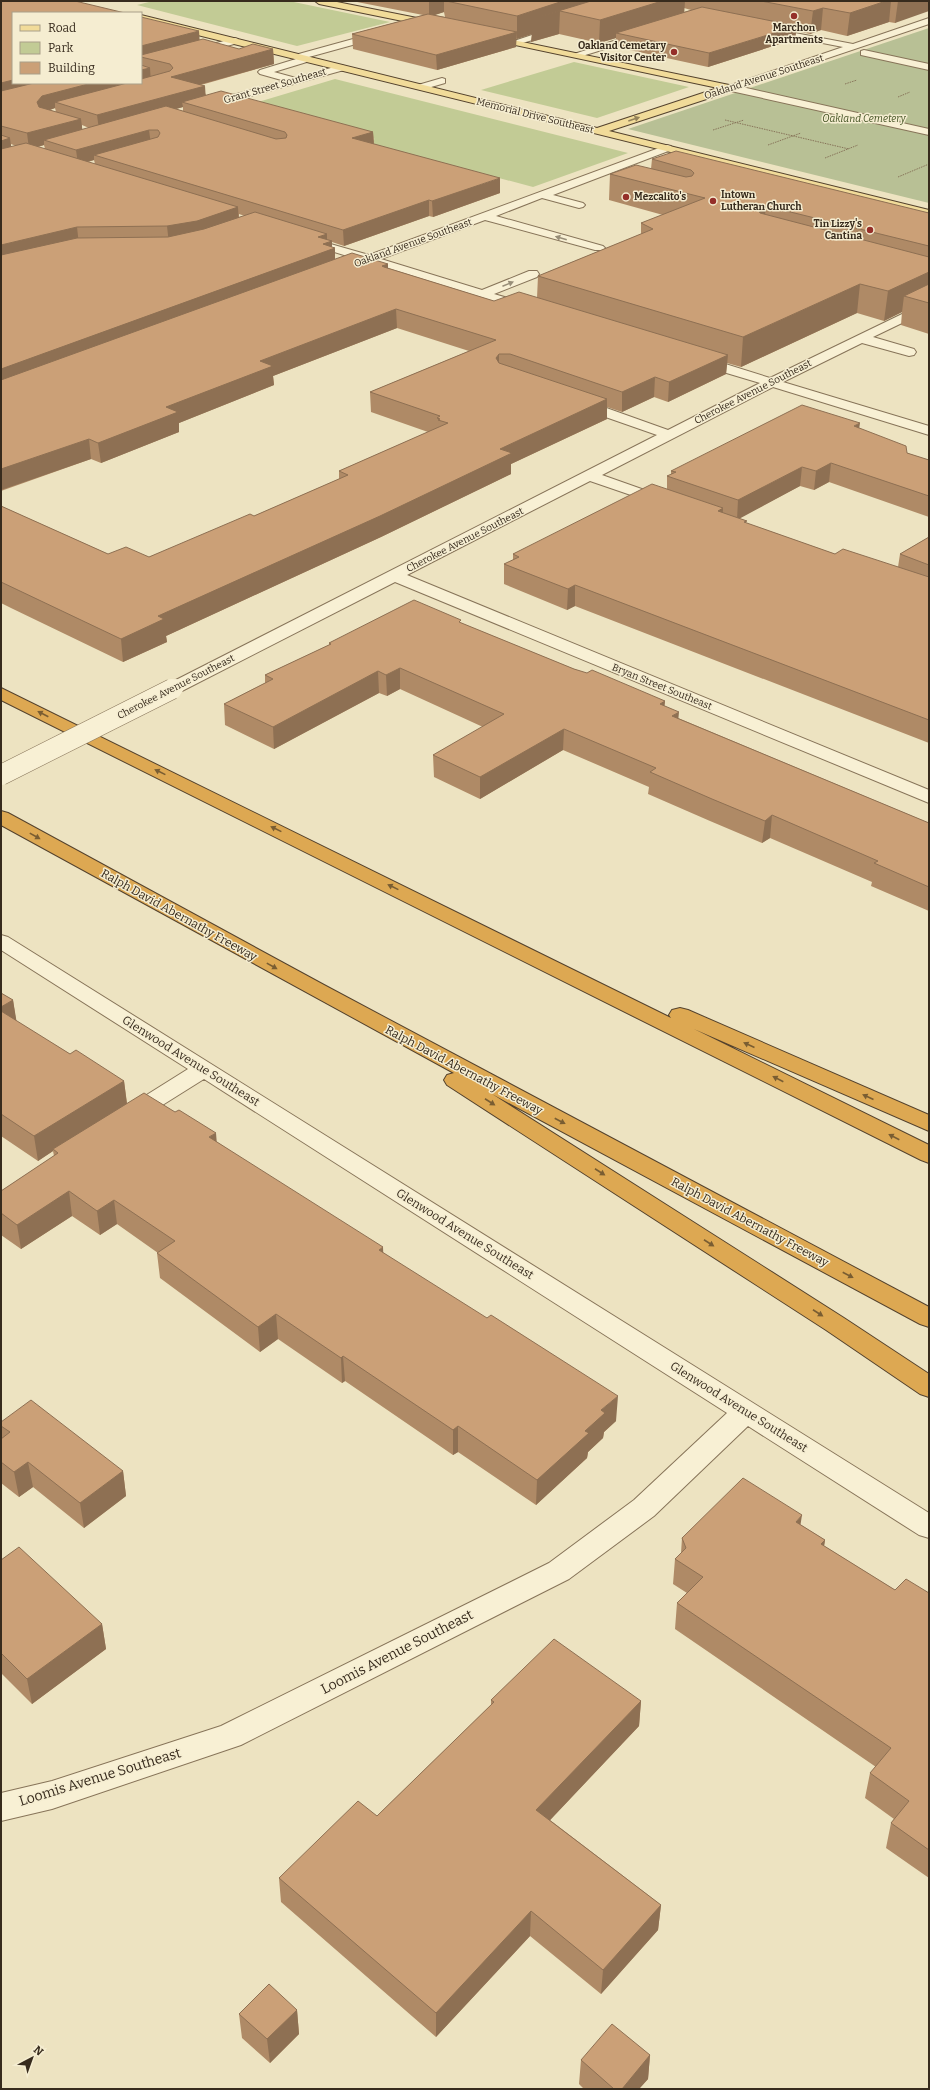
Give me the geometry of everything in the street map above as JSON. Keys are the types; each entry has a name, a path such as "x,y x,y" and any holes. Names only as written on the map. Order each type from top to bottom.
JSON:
{"highway":[{"path":"1,693 428,904 929,1155"},
{"name":"Ralph David Abernathy Freeway","path":"1,817 316,990 929,1318"},
{"path":"428,904 929,1124"},
{"path":"316,990 835,1324 929,1387"}],"main road":[{"path":"319,1 423,22 443,22"},
{"name":"Memorial Drive Southeast","path":"142,18 924,212"},
{"path":"480,34 579,54 731,88"},
{"name":"Oakland Avenue Southeast","path":"597,131 731,88"}],"street":[{"name":"Oakland Avenue Southeast","path":"731,88 929,21"},
{"path":"405,28 423,22"},
{"path":"753,26 852,46"},
{"path":"516,42 565,27"},
{"path":"579,54 656,30"},
{"name":"Grant Street Southeast","path":"295,80 263,72 302,58 390,32"},
{"path":"142,66 235,42"},
{"path":"886,46 864,54 929,67"},
{"path":"531,52 546,48"},
{"path":"204,50 226,55"},
{"path":"253,55 271,50"},
{"name":"Grant Street Southeast","path":"204,106 341,68"},
{"path":"421,88 442,81"},
{"path":"731,88 929,132"},
{"name":"Oakland Avenue Southeast","path":"349,266 667,148"},
{"path":"639,159 658,164"},
{"path":"594,176 609,180"},
{"path":"786,188 802,182"},
{"path":"542,195 579,205"},
{"path":"903,218 924,212"},
{"path":"484,216 599,248"},
{"path":"293,236 543,312"},
{"path":"483,294 533,274"},
{"path":"521,306 534,300"},
{"name":"Cherokee Avenue Southeast","path":"1,775 395,576 772,382 929,305"},
{"path":"861,338 909,352"},
{"path":"688,357 929,430"},
{"path":"568,399 626,421 670,435"},
{"path":"590,476 676,505"},
{"name":"Bryan Street Southeast","path":"395,576 929,797"},
{"name":"Glenwood Avenue Southeast","path":"1,941 929,1527"},
{"path":"109,1129 204,1069"},
{"name":"Loomis Avenue Southeast","path":"1,1807 52,1795 230,1736 559,1571 644,1508 746,1411"}],"path":[{"path":"722,119 849,149"},
{"path":"822,160 905,127"},
{"path":"924,166 929,168"}],"green space":[{"path":"153,1 289,1 390,22 297,46 137,5"},
{"name":"Oakland Cemetery","path":"929,28 929,203 628,129"},
{"path":"574,62 689,87 597,118 481,90"},
{"path":"335,79 628,153 533,187 450,165 306,161 375,139 248,105"}],"building":[{"path":"1,1 75,1 121,12 12,12 12,80 1,83"},
{"path":"446,1 563,1 517,16"},
{"path":"591,1 662,1 600,20 560,11 532,19"},
{"path":"761,1 886,1 850,13 823,8 813,11"},
{"path":"702,7 797,26 709,53 616,33"},
{"path":"428,14 517,32 436,55 352,34"},
{"path":"142,17 199,31 142,46"},
{"path":"203,39 239,49 253,44 273,49 171,77 205,86 97,115 55,102 123,84 142,84 142,79 170,71 173,68 170,64 142,57 142,55"},
{"path":"142,65 150,68 142,70"},
{"path":"30,84 88,84 42,96 37,102 39,107 81,119 27,133 1,126 1,91"},
{"path":"221,91 373,132 352,138 500,178 432,201 429,200 343,230 94,155 158,137 160,133 158,130 149,130 76,150 44,140 166,106 276,139 286,138 287,135 285,132 182,102"},
{"path":"1,135 10,138 1,141"},
{"path":"26,143 238,207 197,221 167,226 77,227 1,245 1,149"},
{"path":"676,151 929,213 929,246 766,206 758,210 760,213 929,257 929,272 888,291 860,284 743,337 538,276 653,229 641,223 705,198 610,174 636,165 686,177 692,176 694,173 691,170 652,159"},
{"path":"255,212 327,234 318,237 332,241 323,244 335,248 1,369 1,255 77,238 168,237 204,229"},
{"path":"352,253 388,264 382,266 384,267 494,301 519,292 728,355 669,382 655,377 622,392 510,354 499,354 496,358 499,363 607,399 500,449 512,453 380,516 158,616 164,619 121,639 1,582 1,506 108,554 126,547 149,557 250,514 254,516 348,475 339,471 448,423 438,420 440,419 437,418 440,416 370,392 496,340 396,309 260,361 273,366 166,407 178,412 98,443 89,439 1,469 1,380"},
{"path":"929,284 929,303 904,296"},
{"path":"802,405 860,423 854,426 906,446 907,453 929,460 929,496 831,463 816,471 802,467 738,500 667,476 676,472 671,471"},
{"path":"652,484 723,508 718,511 747,521 744,522 835,554 843,549 929,577 929,720 575,585 568,589 504,564 519,557 513,554"},
{"path":"929,537 929,565 900,554"},
{"path":"414,600 461,620 459,622 574,669 587,673 592,670 665,701 660,704 679,712 672,716 929,823 929,887 874,863 878,861 772,815 765,821 712,799 650,772 656,768 564,729 480,777 433,755 504,714 400,668 386,675 378,671 273,727 224,704 273,679 265,675 331,644 329,643"},
{"path":"1,993 13,1000 1,1007"},
{"path":"1,1011 70,1054 76,1050 124,1081 34,1136 1,1114"},
{"path":"144,1093 175,1112 179,1110 216,1133 209,1137 383,1247 379,1250 487,1318 491,1315 618,1396 601,1410 605,1413 585,1431 589,1433 537,1480 458,1426 453,1430 343,1356 341,1358 276,1314 258,1327 157,1253 175,1241 114,1200 97,1211 69,1191 17,1225 1,1213 1,1191 58,1153 53,1149"},
{"path":"31,1400 123,1471 80,1503 28,1462 14,1472 1,1462 1,1439 10,1432 1,1426 1,1422"},
{"path":"743,1478 802,1515 796,1522 825,1540 821,1544 895,1590 906,1579 929,1593 929,1850 891,1823 909,1801 870,1773 891,1748 677,1603 703,1577 675,1559 686,1548 682,1538"},
{"path":"19,1547 102,1624 27,1679 1,1653 1,1560"},
{"path":"554,1639 641,1701 536,1810 661,1905 603,1970 531,1911 436,2013 279,1878 358,1801 377,1816 494,1702 491,1700"},
{"path":"269,1984 297,2010 267,2039 239,2014"},
{"path":"612,2024 650,2055 622,2089 614,2089 581,2060"}],"place":[{"name":"Marchon Apartments","path":"794,16"},
{"name":"Oakland Cemetary Visitor Center","path":"674,52"},
{"name":"Mezcalito's","path":"626,197"},
{"name":"Intown Lutheran Church","path":"713,201"},
{"name":"Tin Lizzy's Cantina","path":"870,230"}]}
